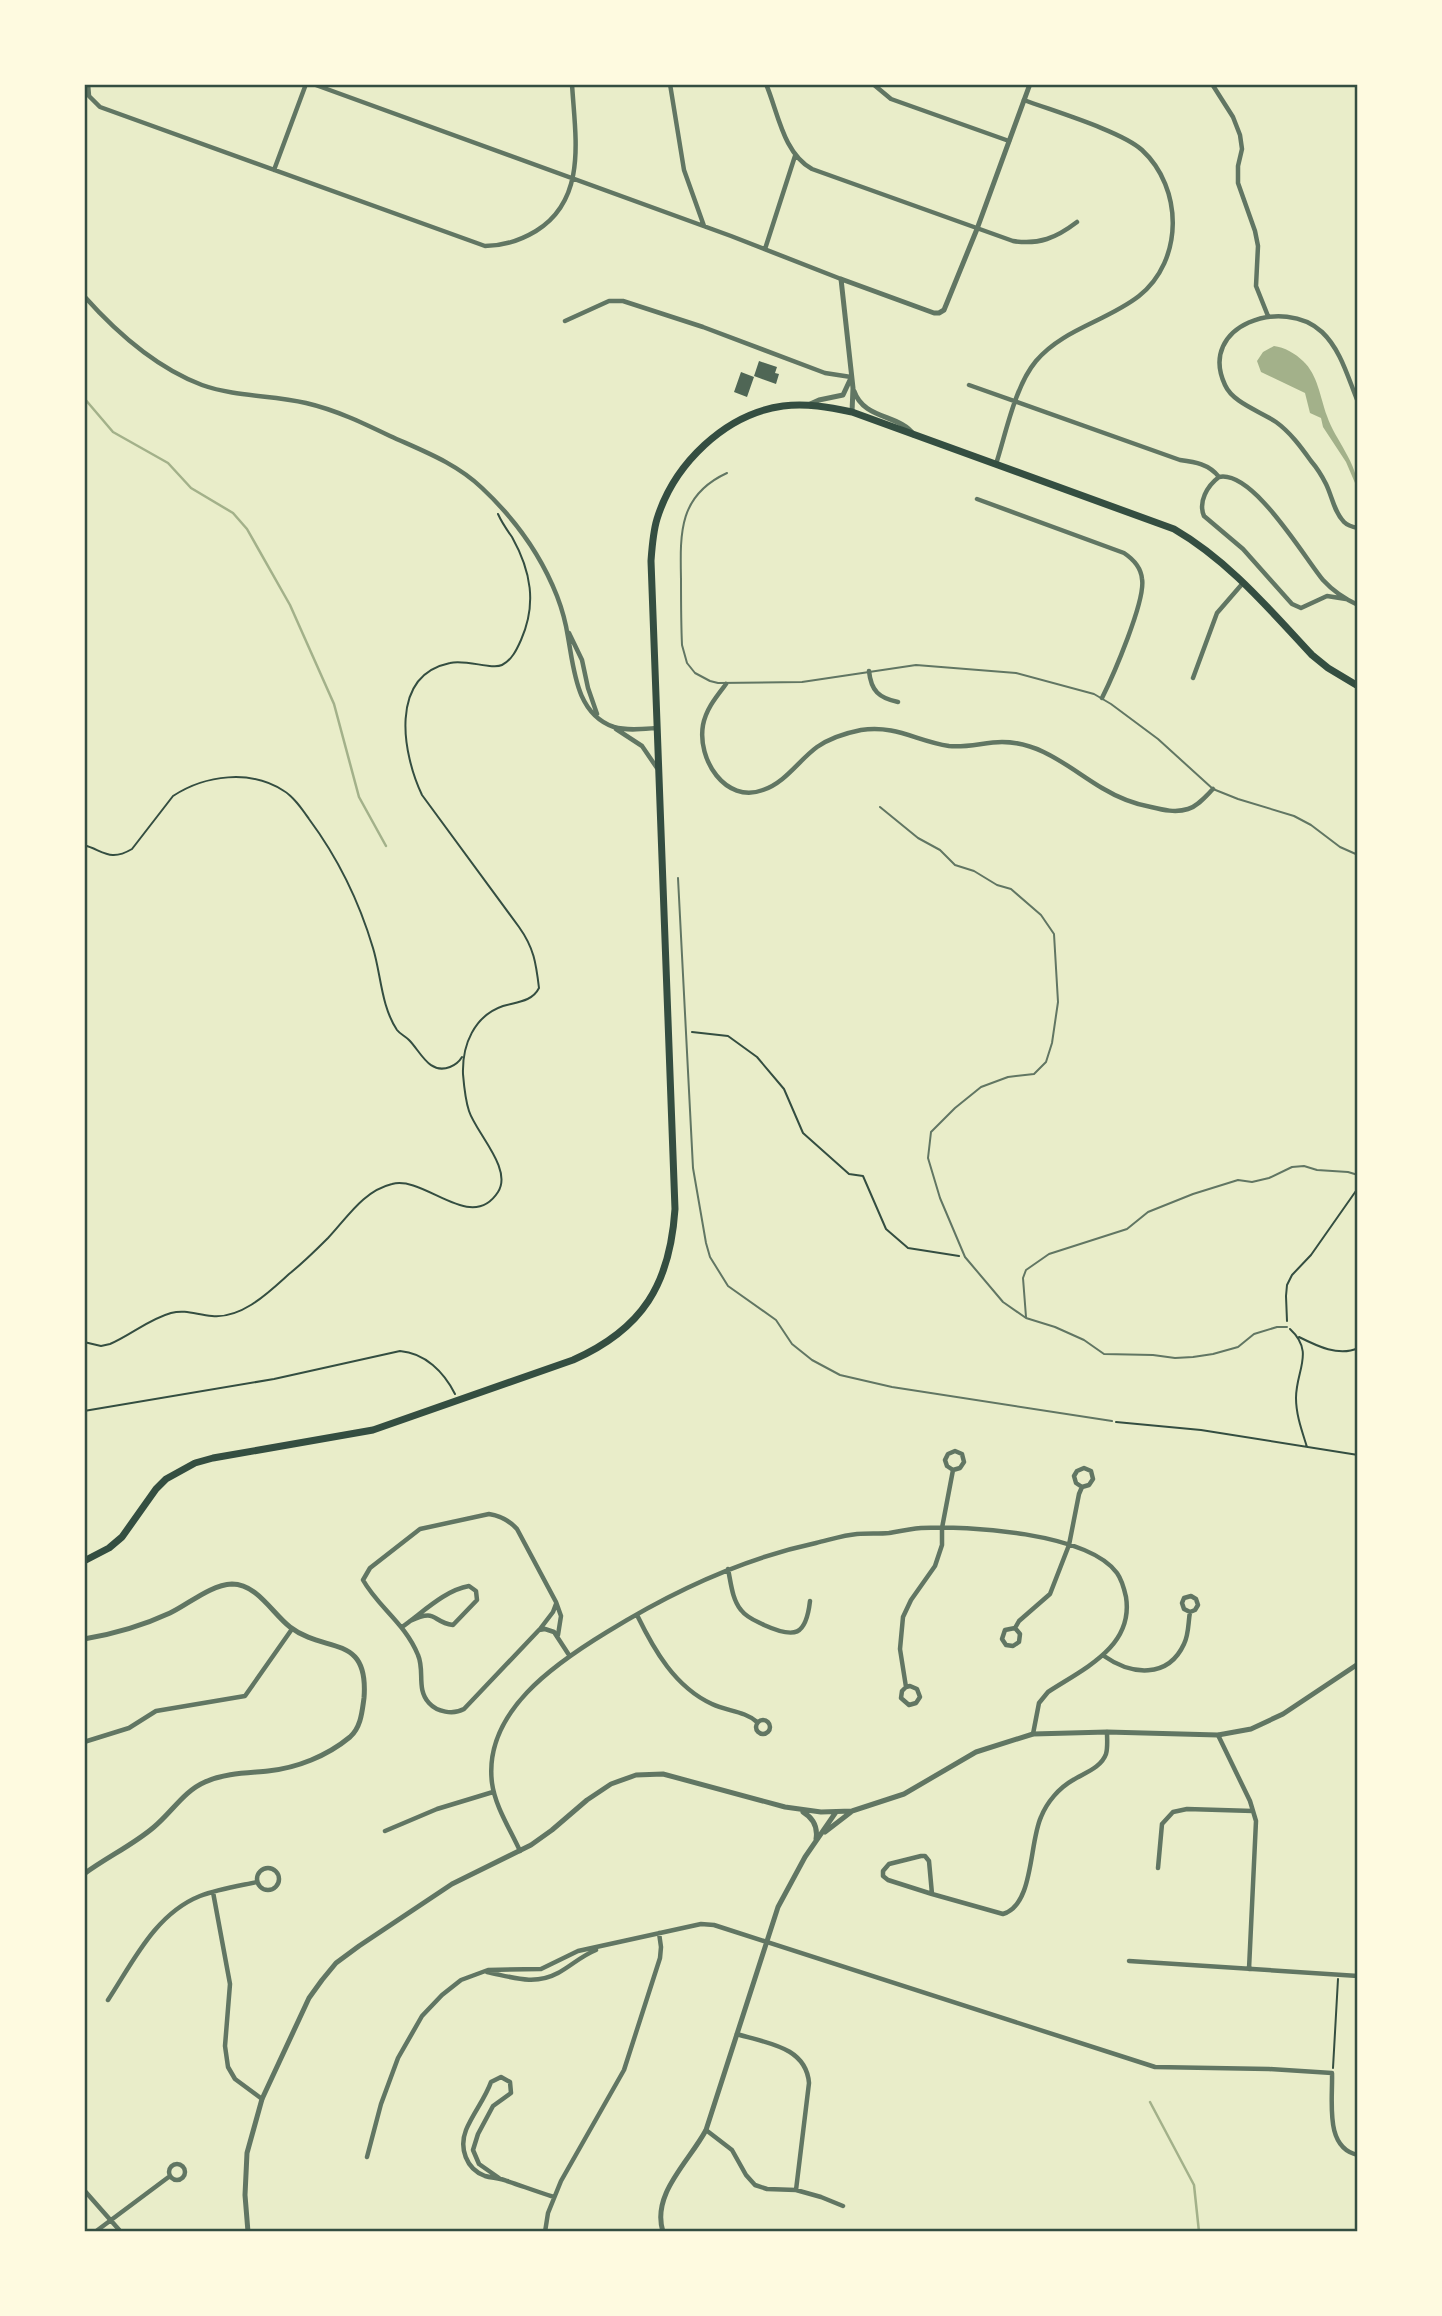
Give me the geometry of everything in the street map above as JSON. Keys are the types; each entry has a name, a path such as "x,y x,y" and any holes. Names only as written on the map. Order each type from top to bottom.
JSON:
{"main road":[{"path":"84,1561 109,1548 122,1537 166,1479 195,1463 373,1430 458,1401 594,1351 631,1323 647,1304 667,1262 673,1241 675,1209 651,561 657,520 675,480 699,450 729,427 746,417 769,409 807,405 852,412 1174,529 1200,544 1244,582 1312,655 1358,686"}],"street":[{"path":"88,84 89,96 100,107 485,246 520,239 550,222 562,208 573,179 576,155 572,84"},
{"path":"274,170 306,84"},
{"path":"313,84 934,313 942,312 947,305 1030,84"},
{"path":"670,84 684,170 704,226"},
{"path":"766,84 796,155 806,166 830,177 1013,241 1027,243 1052,238 1077,222"},
{"path":"873,84 891,99 1009,141"},
{"path":"1214,85 1240,135 1242,149 1238,183 1255,231 1258,246 1256,286 1268,316"},
{"path":"996,464 1027,374 1041,355 1062,338 1138,297 1154,280 1163,265 1171,244 1173,220 1169,195 1154,166 1141,149 1114,134 1024,100"},
{"path":"765,249 796,155"},
{"path":"841,279 853,388 852,412"},
{"path":"84,296 146,354 175,373 216,390 307,403 342,414 441,459 467,474 515,523 537,555 557,597 579,689 587,704 598,716 646,750 658,771"},
{"path":"565,321 609,301 633,303 825,373 851,377"},
{"path":"1358,402 1334,344 1320,329 1311,324 1294,317 1268,316 1241,327 1224,341 1219,358 1226,387 1233,396 1286,431 1319,472 1339,516 1347,525 1358,528"},
{"path":"807,405 843,395 851,377"},
{"path":"969,385 1180,460 1205,465 1219,477"},
{"path":"853,388 860,403 883,418 909,428 914,435"},
{"path":"1346,599 1327,596 1301,608 1292,604 1235,541 1207,520 1202,511 1202,501 1210,485 1219,477 1230,476 1236,479 1266,505 1286,528 1325,582 1358,605"},
{"path":"976,499 1124,553 1138,566 1143,582 1142,589 1120,661 1102,698"},
{"path":"1193,678 1217,613 1244,582"},
{"path":"1318,600 1324,594 1325,582"},
{"path":"566,626 582,660 598,716"},
{"path":"869,671 875,692 884,699 898,702"},
{"path":"726,684 709,708 702,739 716,774 740,793 751,793 773,786 830,740 852,732 880,729 891,729 951,746 1003,742 1030,746 1055,757 1115,795 1160,809 1177,811 1190,808 1213,789"},
{"path":"612,726 627,729 656,728"},
{"path":"954,1451 962,1454 964,1462 960,1468 953,1470 947,1466 945,1460 948,1454 954,1451"},
{"path":"1084,1468 1091,1471 1093,1479 1089,1485 1082,1487 1076,1483 1074,1476 1084,1468"},
{"path":"906,1687 900,1649 903,1617 911,1600 935,1566 942,1545 942,1528 953,1470"},
{"path":"1015,1628 1019,1621 1050,1594 1069,1545 1082,1487"},
{"path":"556,1602 553,1612 539,1630 464,1709 454,1713 437,1709 426,1700 421,1686 419,1657 402,1627 363,1580 370,1568 420,1529 489,1514 503,1517 517,1529 556,1602 561,1616 558,1635"},
{"path":"520,1851 493,1792 492,1755 504,1724 533,1687 569,1655 637,1615 728,1569 785,1549 856,1534 942,1528 998,1530 1069,1545 1089,1551 1104,1560 1116,1571 1123,1583 1128,1609 1126,1621 1118,1639 1104,1656 1048,1692 1039,1703 1033,1734"},
{"path":"728,1569 736,1601 742,1612 778,1631 790,1634 800,1630 808,1619 810,1601"},
{"path":"84,1639 127,1630 181,1607 213,1589 230,1584 239,1585 252,1591 292,1629 345,1650 359,1663 365,1679 361,1718 351,1736 332,1749 300,1764 224,1776 198,1785 156,1826 84,1874"},
{"path":"402,1627 410,1621 458,1589 469,1586 476,1591 477,1600 453,1625 445,1624 432,1615 410,1621"},
{"path":"1104,1656 1135,1671 1161,1669 1172,1661 1184,1645 1190,1612"},
{"path":"637,1615 655,1649 676,1678 687,1688 708,1703 750,1717 757,1722"},
{"path":"1007,1628 1015,1628 1020,1634 1019,1642 1013,1646 1006,1645 1002,1639 1003,1633 1007,1628"},
{"path":"84,1742 129,1728 156,1711 245,1696 292,1629"},
{"path":"539,1630 550,1630 558,1635 569,1655"},
{"path":"248,2232 245,2195 247,2154 262,2099 309,1998 337,1963 359,1946 452,1884 520,1851 552,1830 598,1791 624,1778 649,1773 674,1776 732,1794 800,1810 852,1811 904,1794 976,1752 1033,1734 1107,1732 1217,1735 1251,1729 1267,1723 1358,1664"},
{"path":"906,1687 917,1689 920,1696 916,1703 909,1705 902,1701 902,1691 906,1687"},
{"path":"932,1894 929,1861 925,1856 885,1867 883,1876 888,1880 932,1894 1003,1914 1015,1908 1024,1896 1041,1817 1048,1804 1064,1786 1103,1760 1107,1752 1107,1732"},
{"path":"1217,1735 1254,1811 1256,1833 1249,1969"},
{"path":"385,1831 438,1809 493,1792"},
{"path":"1158,1868 1162,1825 1173,1812 1187,1808 1254,1811"},
{"path":"800,1810 813,1821 816,1842"},
{"path":"816,1842 852,1811"},
{"path":"663,2232 660,2214 665,2192 706,2130 765,1942 785,1892 836,1812"},
{"path":"267,1868 274,1870 278,1876 276,1885 271,1889 261,1887 257,1882 258,1874 267,1868"},
{"path":"108,2000 159,1924 188,1901 257,1882"},
{"path":"213,1892 231,1994 225,2046 228,2067 235,2079 262,2099"},
{"path":"367,2157 389,2079 417,2023 451,1987 467,1977 484,1972 541,1969 578,1951 694,1924 708,1924 1155,2067 1269,2069 1332,2074 1334,2136 1346,2152 1358,2155"},
{"path":"545,2232 554,2197 624,2070 660,1958 662,1947 659,1933"},
{"path":"484,1972 518,1980 541,1979 559,1973 580,1957 603,1947"},
{"path":"1129,1961 1358,1976"},
{"path":"737,2034 789,2050 801,2059 807,2070 809,2083 796,2190"},
{"path":"499,2178 479,2164 473,2150 493,2106 511,2093 510,2082 501,2077 491,2082 467,2130 463,2143 465,2156 473,2168 485,2176 499,2178 554,2197"},
{"path":"706,2130 732,2150 755,2185 767,2189 796,2190 843,2206"},
{"path":"95,2232 170,2176"},
{"path":"84,2190 121,2232"}],"lane":[{"path":"727,474 711,481 695,498 686,514 680,539 682,645 691,668 703,678 726,684 802,682 916,665 996,670 1035,677 1102,698 1158,739 1213,789 1294,816 1340,847 1358,855"},
{"path":"880,807 955,864 974,871 998,886 1011,889 1041,915 1054,934 1058,1002 1052,1044 1046,1062 1034,1074 1008,1077 981,1087 931,1132 928,1158 940,1198 965,1257 1003,1302 1026,1318 1084,1340 1104,1354 1175,1358 1213,1354 1238,1347 1254,1334 1287,1327"},
{"path":"678,878 693,1168 710,1257 728,1286 776,1320 792,1345 812,1360 840,1375 892,1387 1112,1421"},
{"path":"1026,1318 1023,1278 1026,1270 1049,1254 1127,1229 1148,1212 1238,1180 1261,1180 1292,1167 1304,1166 1358,1175"}],"path":[{"path":"84,1342 101,1346 110,1344 172,1312 187,1311 215,1317 239,1311 310,1256 371,1193 390,1184 408,1184 468,1207 489,1201 500,1188 501,1171 468,1111 463,1056 469,1038 482,1018 492,1011 527,1000 537,992 539,988 536,957 519,927 422,795 412,774 407,753 405,718 411,695 417,685 434,669 452,662 495,667 502,665 517,649 526,630 532,605 528,576 492,497"},
{"path":"84,845 110,856 125,853 132,849 173,796 213,780 232,776 244,777 264,781 286,791 319,832 348,880 373,948 382,992 398,1032 436,1068 448,1068 463,1056"},
{"path":"687,1032 728,1036 757,1057 784,1089 803,1133 849,1174 863,1177 886,1229 908,1248 965,1257"},
{"path":"1358,1188 1311,1255 1293,1275 1287,1285 1286,1296 1287,1327 1297,1336 1329,1350 1352,1351 1358,1348"},
{"path":"1297,1336 1303,1348 1304,1360 1298,1382 1297,1409 1307,1447"},
{"path":"84,1410 274,1379 400,1351 416,1354 436,1368 449,1383 458,1401"},
{"path":"1112,1421 1201,1430 1358,1455"},
{"path":"1332,2074 1338,1975"}],"shaded area":[{"path":"1274,346 1297,356 1312,373 1331,425 1354,470 1358,490 1346,462 1323,427 1321,418 1310,413 1305,393 1261,372 1257,361 1263,352"}],"building":[{"path":"759,361 777,367 775,373 779,374 776,384 754,376"},
{"path":"741,372 754,377 747,397 734,392"}],"waterway":[{"path":"84,398 113,432 168,463 191,488 233,513 247,529 290,605 334,704 359,797 386,846"},
{"path":"1150,2102 1194,2185 1199,2232"}]}
